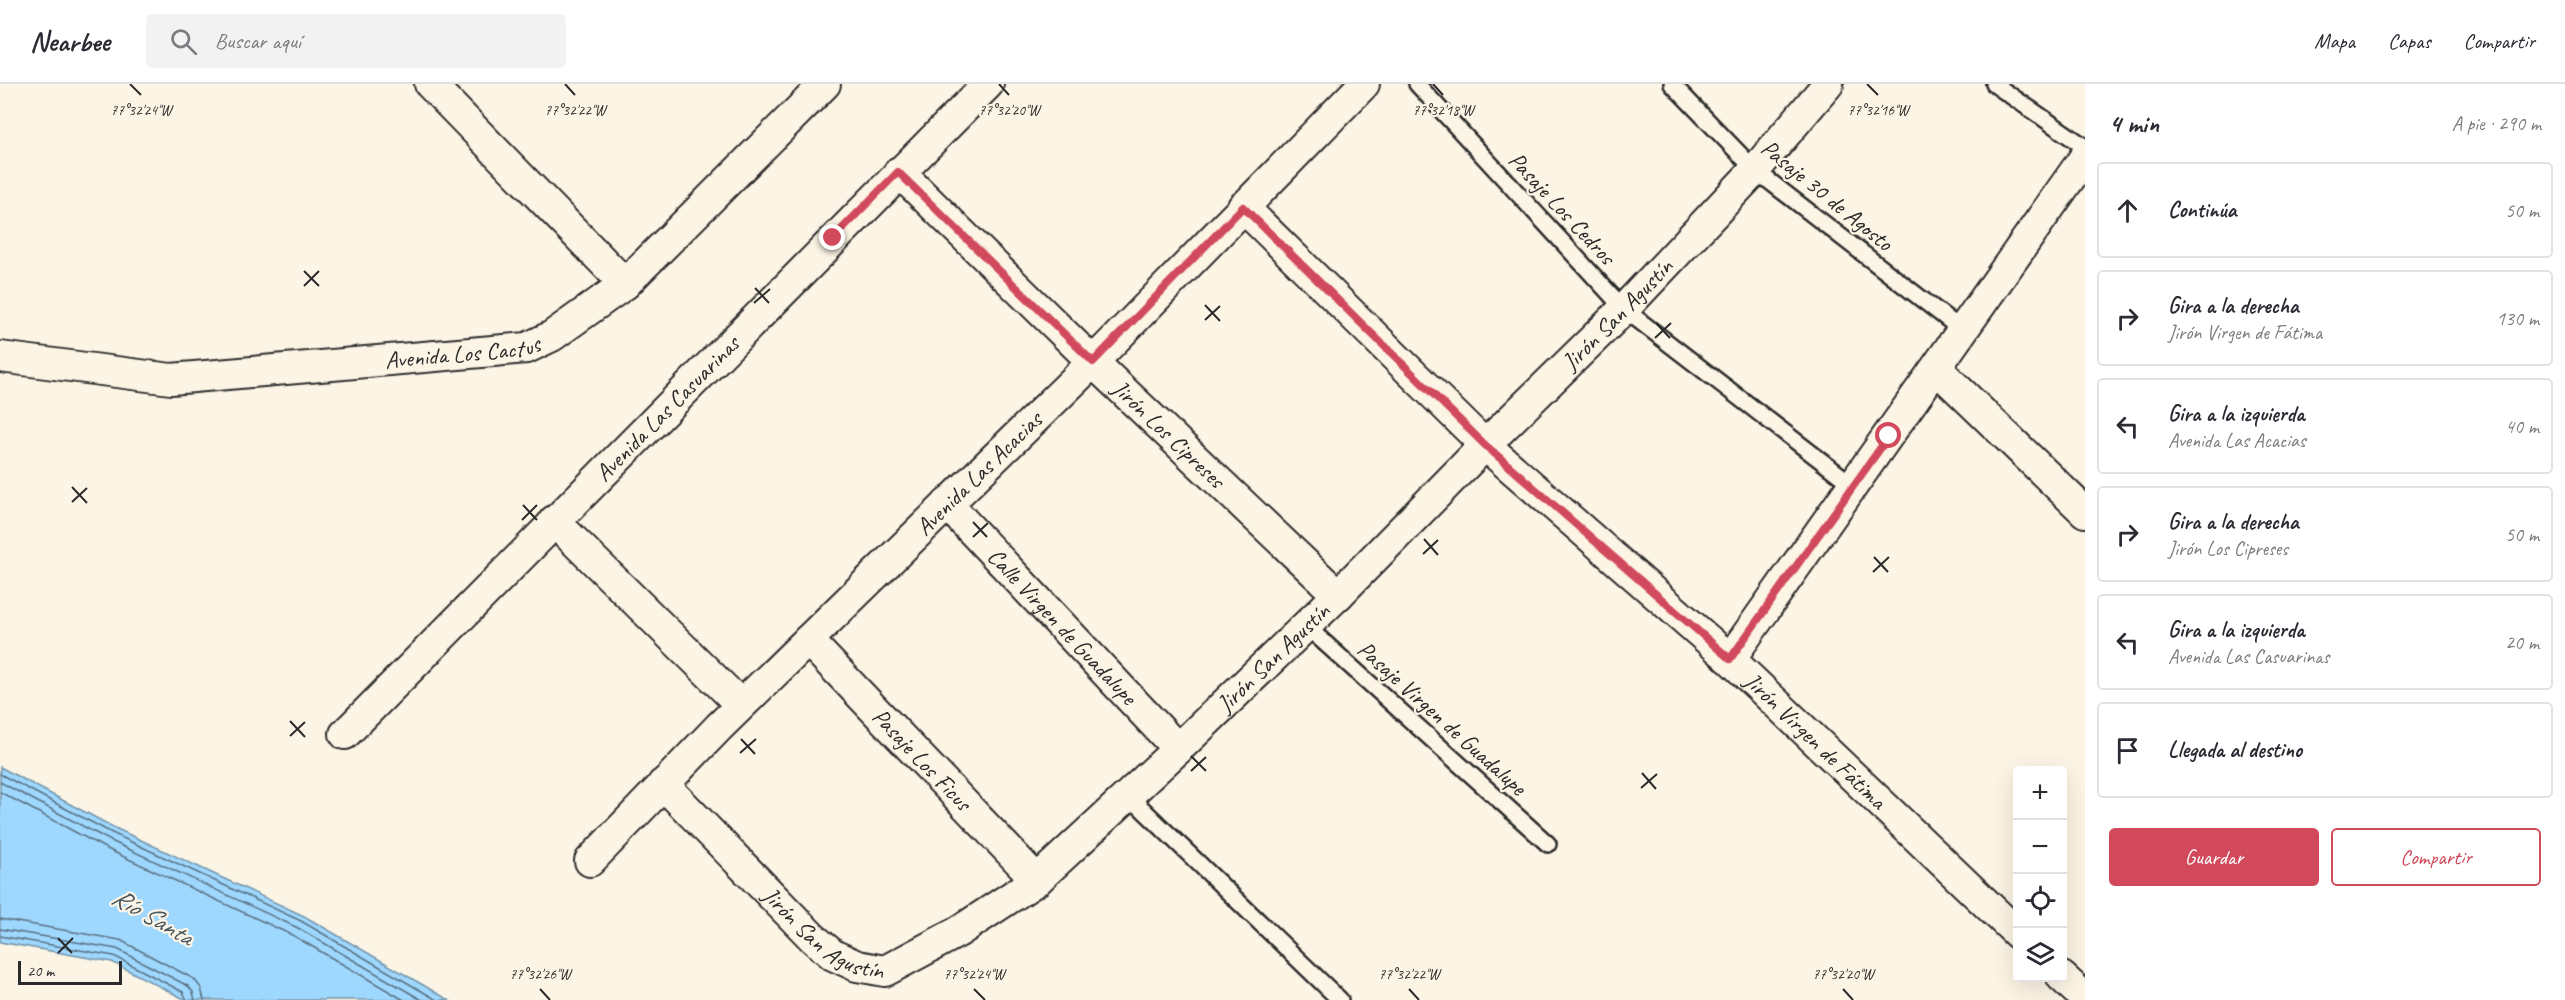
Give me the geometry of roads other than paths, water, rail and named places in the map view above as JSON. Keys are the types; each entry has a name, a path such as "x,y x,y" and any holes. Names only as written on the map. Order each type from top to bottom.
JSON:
{"street":[{"path":"430,84 625,284"},
{"name":"Avenida Los Cactus","path":"0,357 171,379 526,348 552,336 625,284 825,84"},
{"name":"Avenida Las Casuarinas","path":"345,734 898,172 988,84"},
{"name":"Avenida Las Acacias","path":"590,861 741,705 1093,362 1364,84"},
{"name":"Jirón San Agustín","path":"663,784 813,938 833,955 857,966 885,971 958,932 1037,880 1178,749 1338,595 1485,445 1624,309 1755,170 1828,84"},
{"path":"1730,659 2085,157"},
{"name":"Jirón Los Cipreses","path":"898,172 1093,362 1338,595"},
{"name":"Jirón Virgen de Fátima","path":"1243,207 1485,445 1730,659 2013,929"},
{"path":"1937,369 2085,512"},
{"name":"Calle Virgen de Guadalupe","path":"947,504 1178,749"},
{"path":"554,521 741,705"},
{"name":"Pasaje Los Ficus","path":"808,640 1037,880"},
{"path":"2067,982 2085,998"}],"lane":[{"name":"Pasaje Los Cedros","path":"1417,84 1624,309 1854,486"},
{"name":"Pasaje 30 de Agosto","path":"1672,84 1755,170 1963,331"},
{"path":"1994,84 2085,147"},
{"name":"Pasaje Virgen de Guadalupe","path":"1306,626 1548,844"},
{"path":"1128,795 1340,1000"}],"water":[{"name":"Río Santa","path":"0,767 115,828 304,916 449,1000 186,1000 112,962 0,942"}]}
